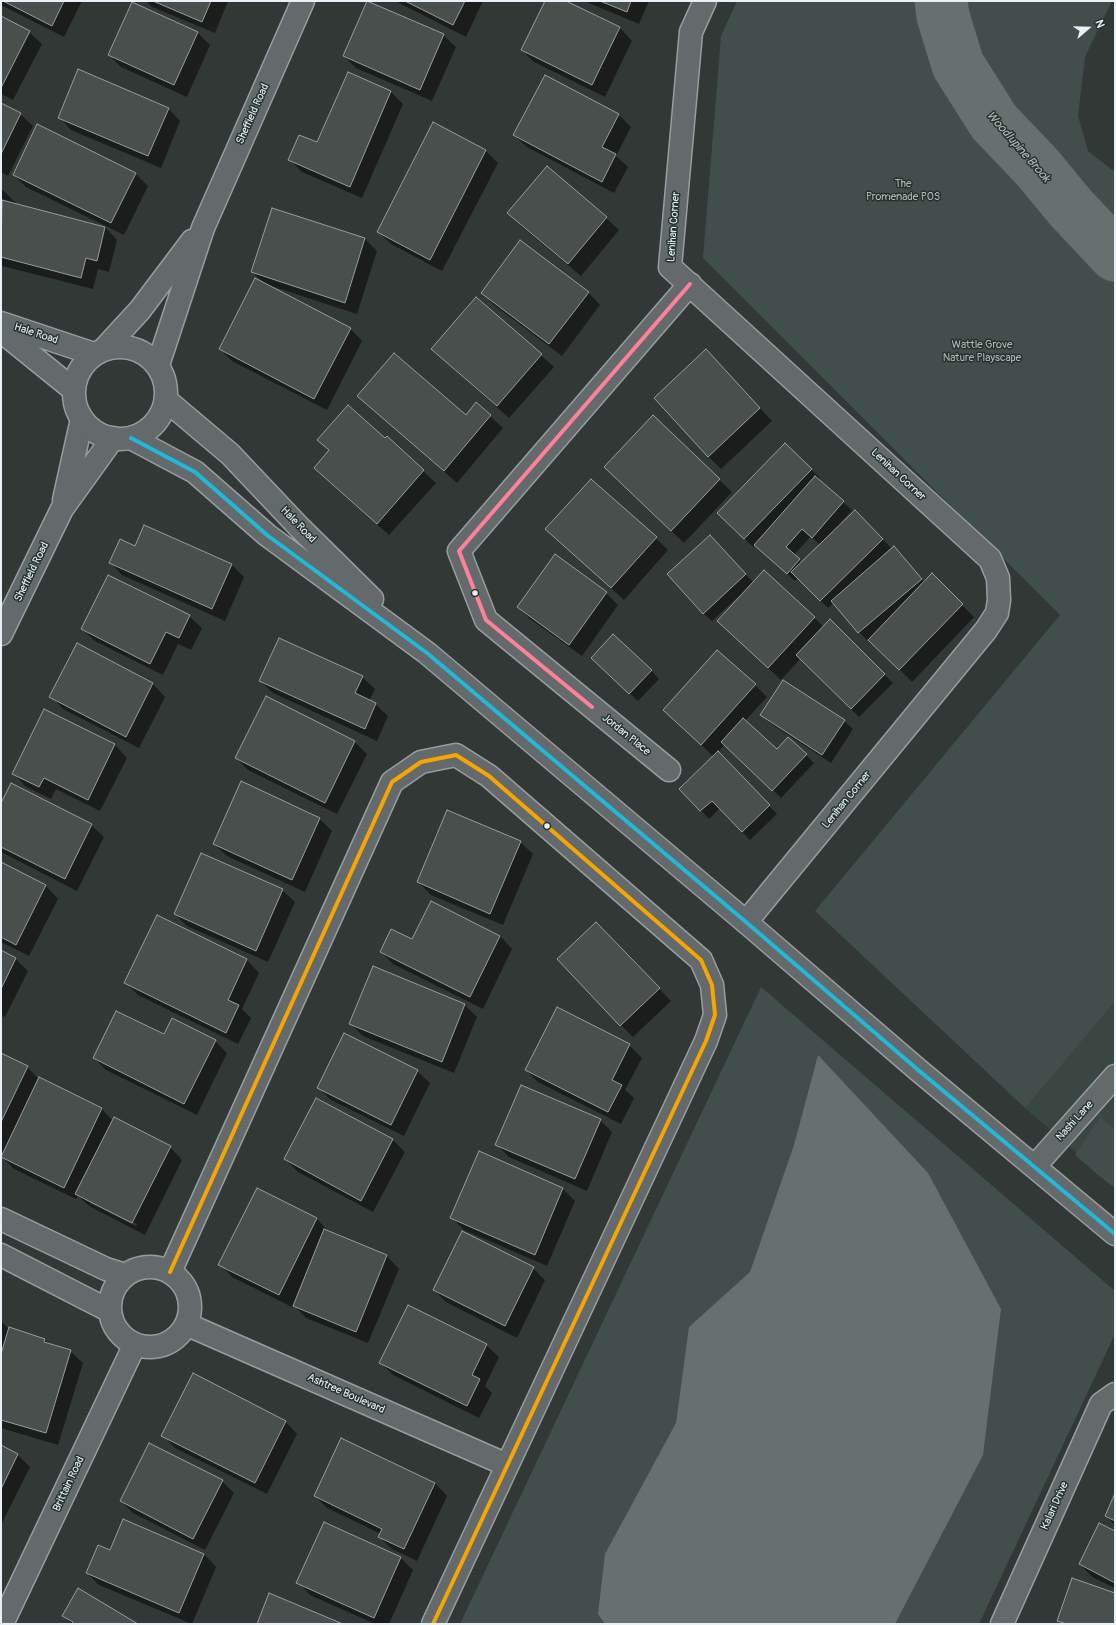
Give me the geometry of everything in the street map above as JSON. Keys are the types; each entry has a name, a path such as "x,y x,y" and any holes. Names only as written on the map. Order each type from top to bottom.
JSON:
{"street":[{"name":"Sheffield Road","path":"158,365 203,228 303,1"},
{"name":"Lenihan Corner","path":"705,1 690,32 670,267 990,560 998,578 999,600 997,613 986,630 746,922"},
{"name":"Sheffield Road","path":"100,351 140,310 203,228"},
{"name":"Jordan Place","path":"669,770 486,620 459,551 690,284"},
{"name":"Hale Road","path":"1,323 100,351"},
{"name":"Hale Road","path":"1,331 74,390"},
{"path":"135,348 158,365 166,382 166,400 160,417 147,430 122,438 96,432 82,419 76,405 74,390 79,369 100,351 135,348"},
{"name":"Hale Road","path":"166,400 230,454 300,528 427,653"},
{"name":"Sheffield Road","path":"1,634 62,509 82,419"},
{"name":"Sheffield Road","path":"62,509 122,438"},
{"name":"Hale Road","path":"122,438 195,472 267,535 427,653 746,922 917,1070 1035,1166 1115,1234"},
{"path":"170,1272 392,782 420,762 456,755 489,776 701,960 712,986 715,1015 706,1041 432,1624"},
{"name":"Nashi Lane","path":"1035,1166 1115,1076"},
{"path":"1,1219 106,1269 125,1275"},
{"path":"26,1267 41,1238"},
{"path":"1,1255 110,1311"},
{"path":"147,1266 170,1272 182,1282 189,1295 190,1310 186,1324 178,1336 165,1344 150,1347 135,1344 120,1335 115,1328 110,1311 111,1295 119,1281 125,1275 132,1270 147,1266"},
{"name":"Ashtree Boulevard","path":"186,1324 507,1465"},
{"name":"Brittain Road","path":"2,1624 135,1344"},
{"name":"Kalari Drive","path":"1002,1624 1101,1404 1115,1394"}],"shaded area":[{"path":"1115,1002 1115,1186 1025,1108"},
{"path":"818,1055 928,1173 1001,1309 983,1455 895,1624 605,1624 598,1614 605,1554 676,1423 689,1327 750,1272 794,1145"}],"green space":[{"name":"The Promenade POS","path":"737,1 1112,1 1085,57 1078,116 1088,151 1115,172 1115,1002 1025,1108 815,911 1060,615 703,258 721,36"},
{"path":"761,987 1115,1291 1115,1334 979,1624 460,1624"},
{"path":"1100,1117 1115,1130 1115,1188 1075,1155"}],"building":[{"path":"3,1 64,1 52,26"},
{"path":"153,1 211,1 202,22"},
{"path":"367,1 444,34 420,90 343,56"},
{"path":"405,1 465,1 453,25"},
{"path":"545,1 566,1 620,27 592,85 521,50"},
{"path":"600,1 631,1 627,12"},
{"path":"132,2 198,32 174,85 108,55"},
{"path":"1,16 30,31 1,88"},
{"path":"78,69 169,108 148,156 58,118"},
{"path":"348,72 391,91 350,187 288,160 299,135 317,142"},
{"path":"545,75 619,114 602,147 616,154 602,182 513,135"},
{"path":"1,103 21,113 1,154"},
{"path":"433,122 486,150 430,260 377,232"},
{"path":"37,124 136,173 111,223 13,175"},
{"path":"547,166 607,217 568,264 507,213"},
{"path":"2,200 105,227 97,261 86,258 81,278 1,257"},
{"path":"272,208 365,238 345,303 251,272"},
{"path":"520,240 589,292 549,344 481,293"},
{"path":"255,278 351,328 314,399 219,349"},
{"path":"476,297 542,354 497,406 431,349"},
{"path":"706,349 760,408 708,457 654,398"},
{"path":"394,353 466,415 476,402 491,415 444,471 357,396"},
{"path":"348,405 385,438 387,436 424,470 377,524 314,468 329,450 317,440"},
{"path":"653,415 720,479 671,531 604,467"},
{"path":"785,443 812,469 744,539 717,513"},
{"path":"815,476 844,501 812,538 802,529 786,547 800,559 787,574 754,545"},
{"path":"591,479 657,537 611,588 545,529"},
{"path":"855,510 883,539 820,601 791,572"},
{"path":"144,525 232,564 212,609 109,563 120,539 135,546"},
{"path":"710,535 746,574 703,614 667,574"},
{"path":"894,546 922,579 858,633 831,601"},
{"path":"555,554 607,592 569,645 517,607"},
{"path":"764,570 815,617 768,668 717,621"},
{"path":"932,573 963,604 899,670 868,640"},
{"path":"108,575 190,615 179,638 166,632 150,664 81,629"},
{"path":"830,619 885,674 851,709 796,655"},
{"path":"613,634 652,670 629,694 591,658"},
{"path":"279,638 363,676 355,693 376,703 365,729 259,681"},
{"path":"77,643 153,683 126,737 49,697"},
{"path":"717,650 756,684 701,745 663,710"},
{"path":"783,680 845,720 822,755 760,715"},
{"path":"266,696 355,741 325,803 235,758"},
{"path":"44,709 115,744 88,800 44,778 39,787 12,774"},
{"path":"743,718 777,749 788,737 807,754 772,791 721,742"},
{"path":"718,751 770,805 742,832 712,801 700,811 679,789"},
{"path":"241,781 320,818 292,880 213,844"},
{"path":"11,783 92,824 65,879 1,847 1,803"},
{"path":"447,810 521,841 490,914 417,882"},
{"path":"201,853 283,889 256,951 174,914"},
{"path":"1,862 46,885 16,945 1,937"},
{"path":"431,901 500,936 470,997 380,952 391,929 412,939"},
{"path":"157,915 247,959 228,1000 239,1005 226,1033 124,983"},
{"path":"596,922 660,988 620,1026 557,959"},
{"path":"1,950 16,958 1,989"},
{"path":"373,966 465,1004 442,1062 349,1024"},
{"path":"557,1007 630,1044 612,1080 622,1085 608,1112 525,1070"},
{"path":"116,1011 164,1034 172,1018 216,1040 184,1104 93,1058"},
{"path":"344,1033 418,1070 391,1125 317,1088"},
{"path":"1,1053 28,1066 1,1122"},
{"path":"39,1077 102,1108 64,1188 1,1157"},
{"path":"521,1085 601,1119 575,1179 495,1145"},
{"path":"316,1098 393,1139 361,1201 284,1159"},
{"path":"114,1117 171,1146 132,1223 75,1194"},
{"path":"479,1151 563,1188 535,1255 450,1218"},
{"path":"257,1188 317,1218 279,1295 218,1265"},
{"path":"324,1229 387,1255 356,1332 293,1306"},
{"path":"462,1231 534,1267 505,1326 433,1290"},
{"path":"408,1305 487,1344 472,1375 480,1379 467,1406 379,1363"},
{"path":"9,1327 45,1339 44,1342 71,1350 46,1433 1,1420 1,1354"},
{"path":"193,1373 286,1421 255,1483 161,1436"},
{"path":"341,1438 435,1483 404,1549 378,1537 382,1529 314,1496"},
{"path":"149,1443 223,1480 193,1539 120,1501"},
{"path":"1,1445 18,1454 1,1489"},
{"path":"1115,1493 1115,1521 1105,1516"},
{"path":"123,1519 204,1554 179,1613 86,1573 98,1545 110,1550"},
{"path":"324,1522 401,1557 374,1618 296,1583"},
{"path":"1099,1523 1115,1531 1115,1583 1079,1564"},
{"path":"1072,1578 1115,1593 1115,1624 1067,1624 1057,1621"},
{"path":"78,1588 138,1624 72,1624 73,1622 62,1616"},
{"path":"269,1593 343,1624 257,1624"}],"waterway":[{"name":"Woodlupine Brook","path":"941,1 943,16 958,65 994,122 1037,167 1070,207 1115,255"}],"transit line":[{"path":"592,707 486,620 459,551 690,284"},
{"path":"131,438 195,472 267,535 427,653 746,922 917,1069 1115,1234"},
{"path":"170,1272 392,782 421,762 456,755 489,776 701,960 712,985 715,1015 706,1041 433,1624"}],"park label":[{"name":"Wattle Grove Nature Playscape","path":"982,351"}]}
